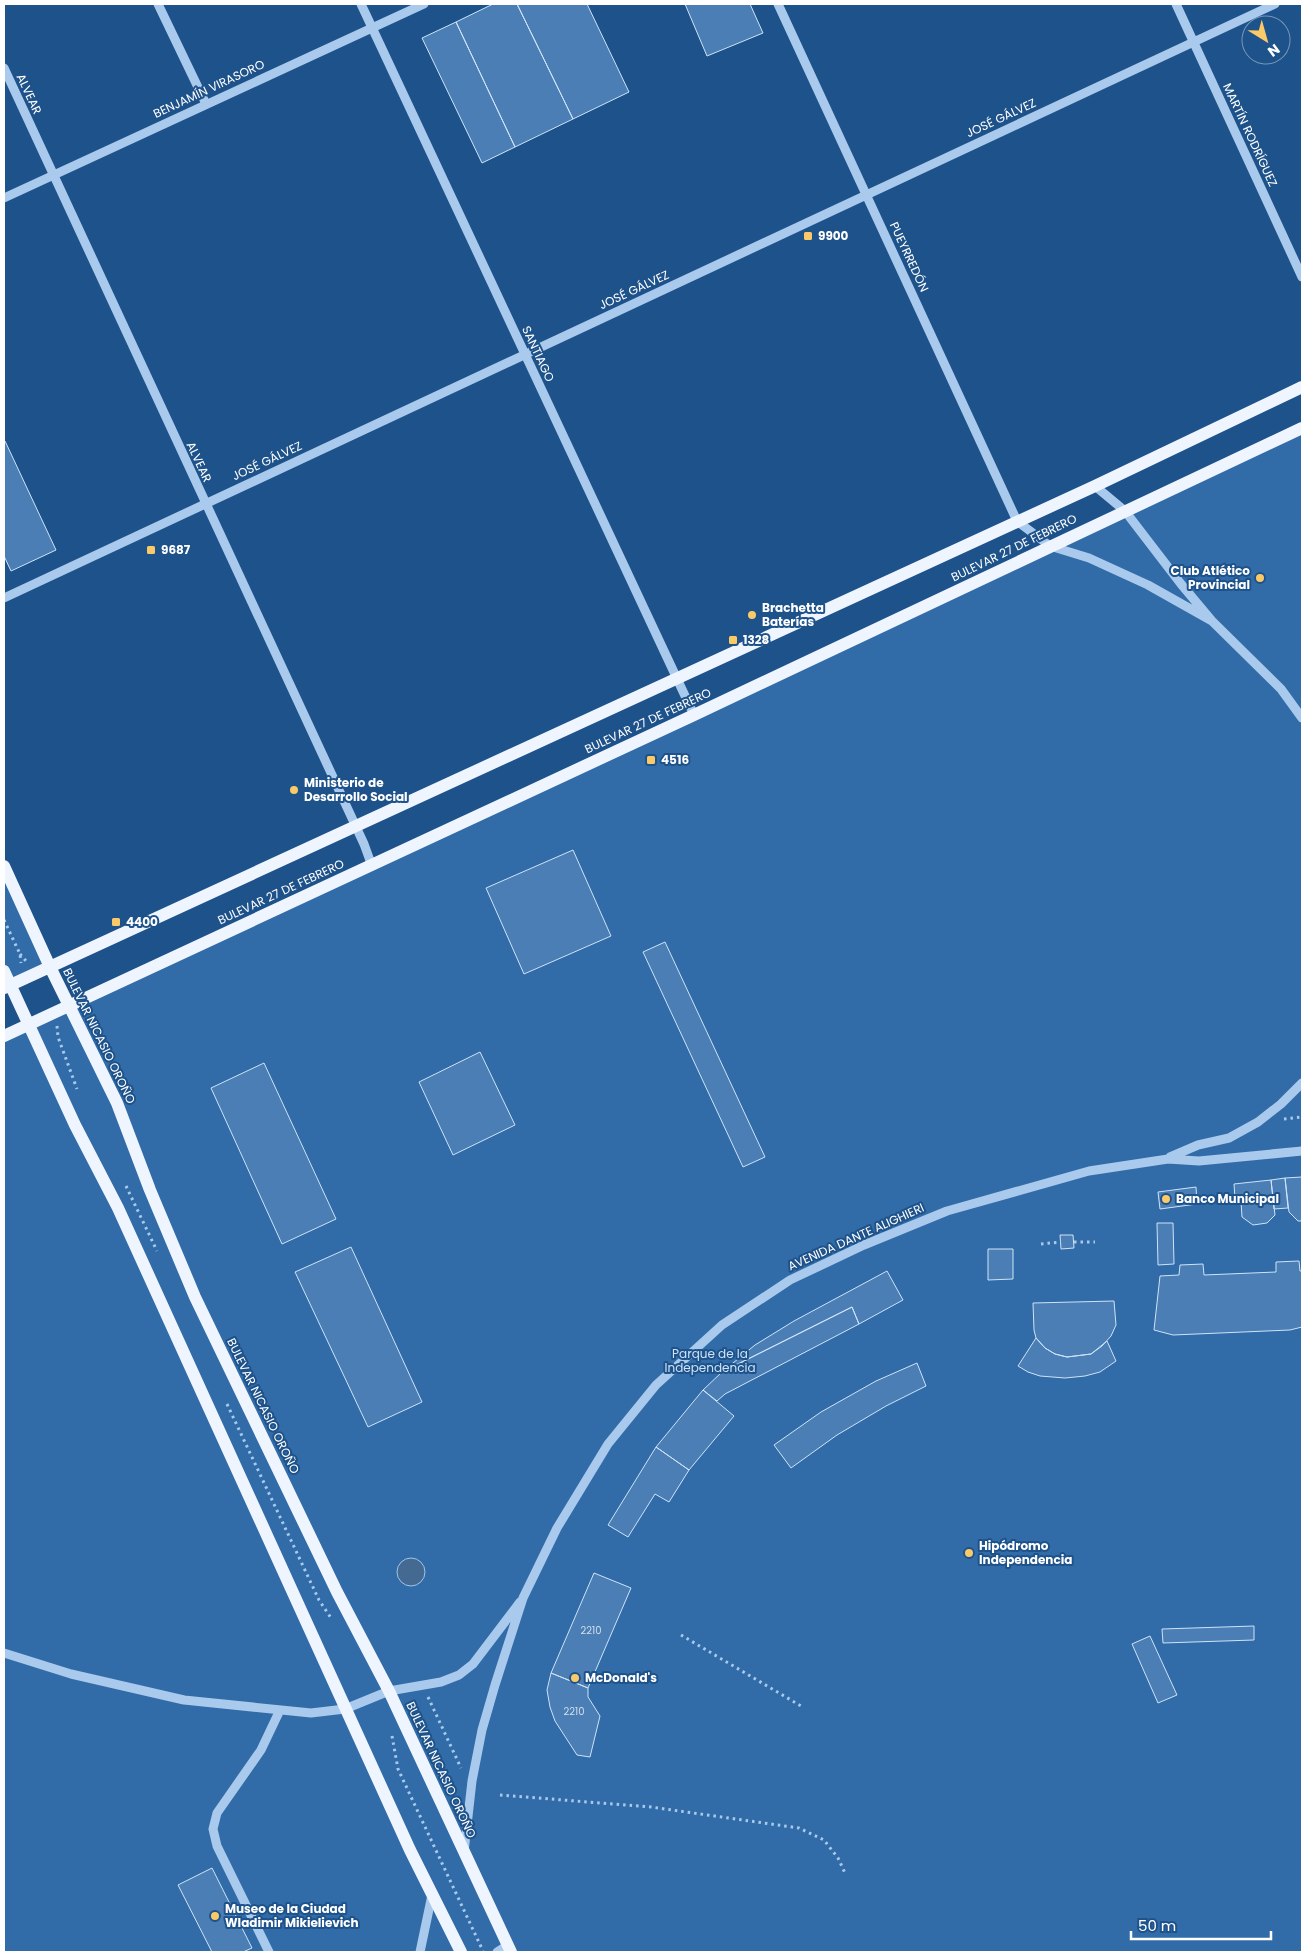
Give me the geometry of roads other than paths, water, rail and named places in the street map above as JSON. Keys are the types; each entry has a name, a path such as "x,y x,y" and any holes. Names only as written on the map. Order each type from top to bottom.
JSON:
{"main road":[{"name":"BULEVAR 27 DE FEBRERO","path":"7,986 1095,486 1302,387"},
{"name":"BULEVAR 27 DE FEBRERO","path":"4,1036 372,866 1302,428"},
{"name":"BULEVAR NICASIO OROÑO","path":"4,866 50,967 117,1102 150,1190 195,1297 333,1583 389,1691 509,1948"},
{"path":"4,971 7,986 28,1024 75,1125 122,1216 345,1709 432,1895 461,1952"}],"street":[{"path":"158,4 206,104"},
{"name":"SANTIAGO","path":"361,4 694,715"},
{"name":"BENJAMÍN VIRASORO","path":"4,198 424,4"},
{"name":"PUEYRREDÓN","path":"778,4 1017,521"},
{"name":"MARTÍN RODRÍGUEZ","path":"1176,4 1302,278"},
{"name":"JOSÉ GÁLVEZ","path":"4,598 1275,4"},
{"name":"ALVEAR","path":"4,68 372,866"},
{"path":"1095,486 1125,510 1181,584 1212,621 1280,689 1302,718"},
{"path":"1017,521 1050,546 1089,558 1148,585 1212,621"},
{"name":"AVENIDA DANTE ALIGHIERI","path":"1168,1159 1198,1145 1229,1138 1258,1122 1281,1104 1302,1083"},
{"name":"AVENIDA DANTE ALIGHIERI","path":"464,1852 472,1781 482,1730 523,1598 557,1528 608,1444 656,1384 722,1326 790,1280 864,1245 947,1211 1089,1171 1168,1159 1199,1161 1302,1151"},
{"name":"AVENIDA DANTE ALIGHIERI","path":"4,1653 71,1674 184,1700 311,1713 345,1709 389,1691 441,1682 459,1675 473,1664 523,1598"},
{"path":"269,1952 217,1846 212,1829 217,1813 260,1750 280,1710"},
{"path":"420,1952 432,1895"},
{"path":"497,1952 509,1948"}],"place":[{"name":"9900","path":"808,236"},
{"name":"9687","path":"151,550"},
{"name":"Club Atlético Provincial","path":"1260,578"},
{"name":"Brachetta Baterías","path":"752,615"},
{"name":"1328","path":"733,640"},
{"name":"4516","path":"651,760"},
{"name":"Ministerio de Desarrollo Social","path":"294,790"},
{"name":"4400","path":"116,922"},
{"name":"Banco Municipal","path":"1166,1199"},
{"name":"Hipódromo Independencia","path":"969,1553"},
{"name":"McDonald's","path":"575,1678"},
{"name":"Museo de la Ciudad Wladimir Mikielievich","path":"215,1916"}],"park label":[{"name":"Parque de la Independencia","path":"710,1361"}]}
